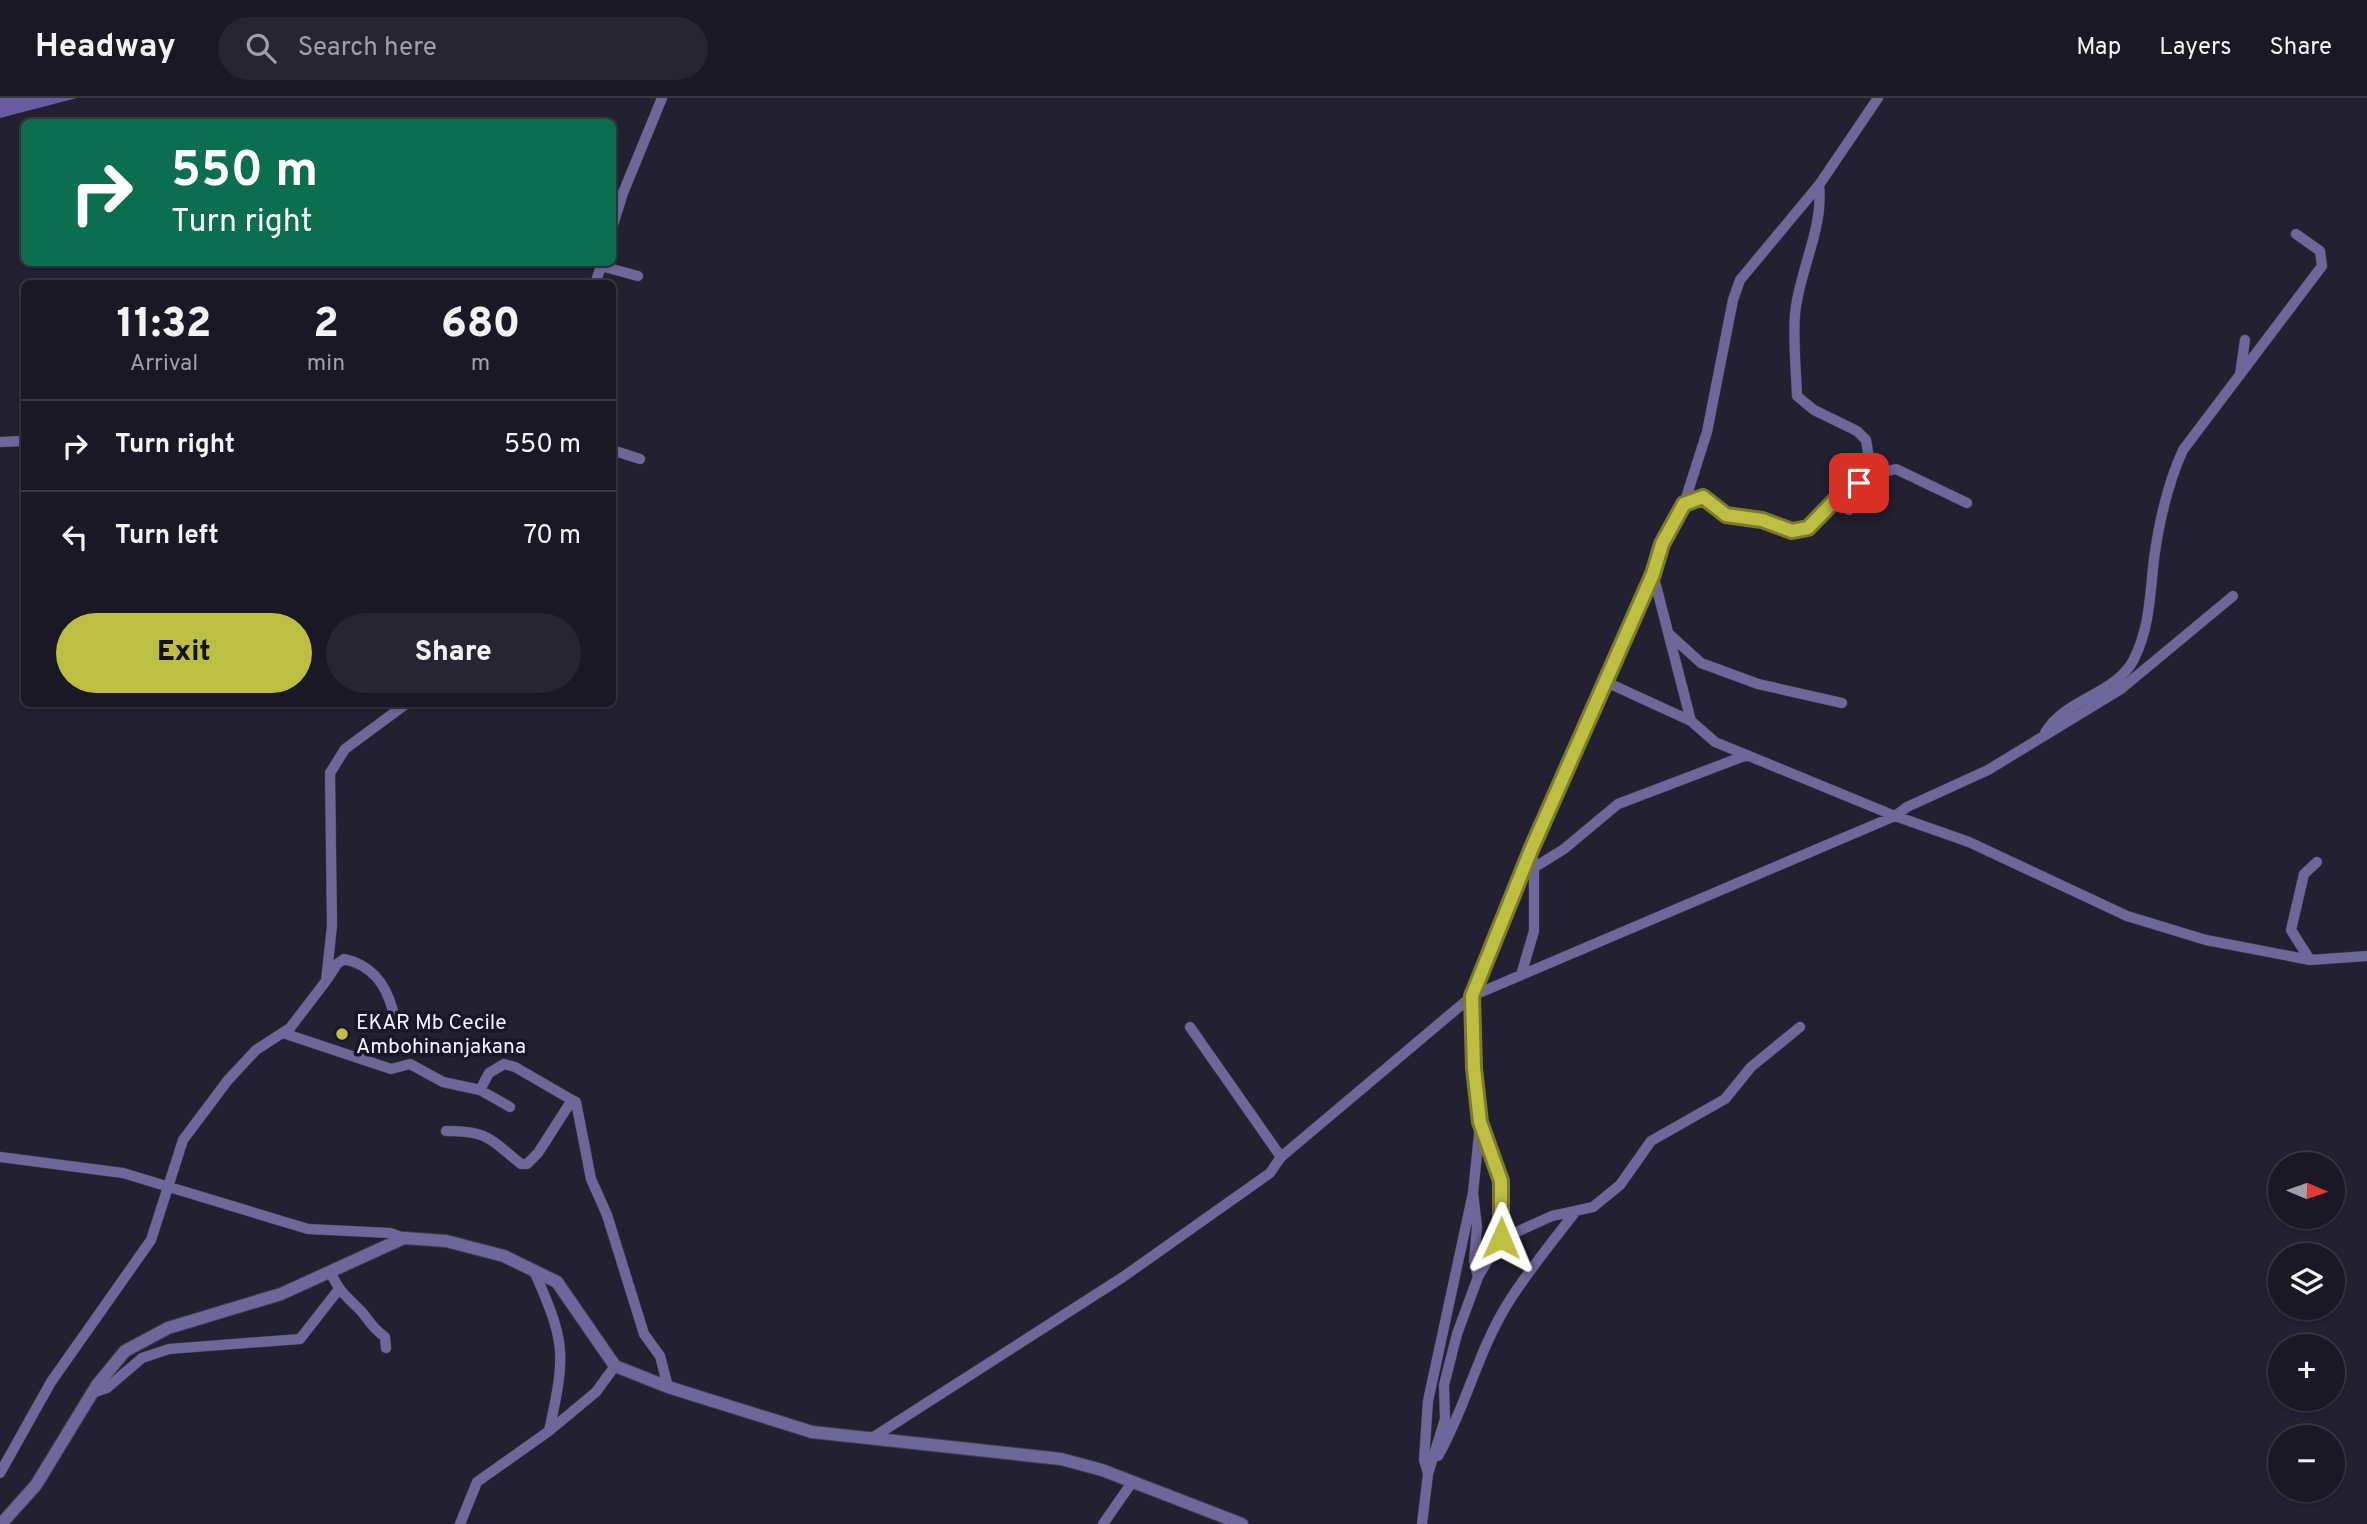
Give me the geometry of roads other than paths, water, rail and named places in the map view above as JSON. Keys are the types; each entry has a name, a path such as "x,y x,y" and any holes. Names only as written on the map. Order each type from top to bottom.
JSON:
{"street":[{"path":"616,215 662,98"},
{"path":"1478,1277 1474,1261 1477,1227 1474,1193 1480,1122 1474,1068 1472,996 1531,850 1653,574 1662,544 1684,504 1707,432 1740,280 1819,185 1878,98"},
{"path":"1819,185 1821,204 1803,266 1795,314 1797,396 1814,410 1857,431 1866,440 1872,475"},
{"path":"2043,736 2053,719 2117,680 2133,661 2146,629 2154,557 2170,478 2183,450 2205,417 2240,376 2322,266 2320,251 2296,234"},
{"path":"605,266 638,276"},
{"path":"2240,376 2245,340"},
{"path":"0,442 21,441"},
{"path":"616,451 640,459"},
{"path":"1684,504 1703,497 1726,515 1762,520 1792,531 1808,528 1845,490 1872,475 1896,469 1967,503"},
{"path":"1845,490 1849,510"},
{"path":"1653,574 1691,722"},
{"path":"873,1438 1123,1277 1270,1173 1281,1157 1472,996 1895,816 1907,807 1988,770 2121,689 2233,596"},
{"path":"1666,632 1700,663 1758,684 1842,704"},
{"path":"1606,682 1691,722 1715,742 1895,816 1969,842 2127,916 2206,940 2310,960 2367,956"},
{"path":"326,981 332,926 330,773 345,749 402,707"},
{"path":"1535,867 1564,849 1618,804 1747,755"},
{"path":"1521,975 1534,931 1535,867 1531,850"},
{"path":"2310,960 2291,930 2304,874 2317,862"},
{"path":"0,1473 51,1382 151,1240 183,1140 228,1080 256,1050 290,1028 337,964 344,959 354,961 374,973 385,989 393,1011"},
{"path":"1190,1027 1281,1157"},
{"path":"1478,1277 1511,1234 1552,1216 1593,1207 1620,1185 1651,1141 1725,1099 1751,1067 1800,1027"},
{"path":"283,1033 391,1069 410,1064 443,1082 480,1090 510,1107"},
{"path":"480,1090 489,1073 504,1065 515,1067 576,1102 591,1179 607,1214 644,1335 660,1356 668,1387"},
{"path":"446,1131 470,1131 499,1142 515,1160 527,1164 538,1153 572,1100"},
{"path":"1422,1524 1429,1474 1445,1419 1447,1372 1478,1277 1501,1238 1501,1181 1480,1122"},
{"path":"0,1157 122,1173 170,1185 229,1207 308,1229 390,1233 404,1238 446,1241 504,1256 557,1282 615,1366 668,1387 812,1432 1061,1459 1133,1482 1242,1524"},
{"path":"1429,1474 1424,1460 1428,1401 1453,1297 1461,1238 1474,1193"},
{"path":"1429,1474 1459,1419 1480,1358 1508,1303 1576,1211"},
{"path":"1,1524 36,1485 92,1393 125,1351 168,1328 281,1294 404,1238"},
{"path":"534,1271 555,1318 562,1345 561,1374 549,1431"},
{"path":"330,1272 342,1296 360,1310 365,1321 385,1336 386,1348"},
{"path":"92,1393 107,1388 142,1358 169,1349 300,1339 339,1289"},
{"path":"460,1524 477,1482 549,1431 596,1392 615,1366"},
{"path":"1103,1524 1133,1482"}],"place":[{"name":"EKAR Mb Cecile Ambohinanjakana","path":"342,1034"}]}
